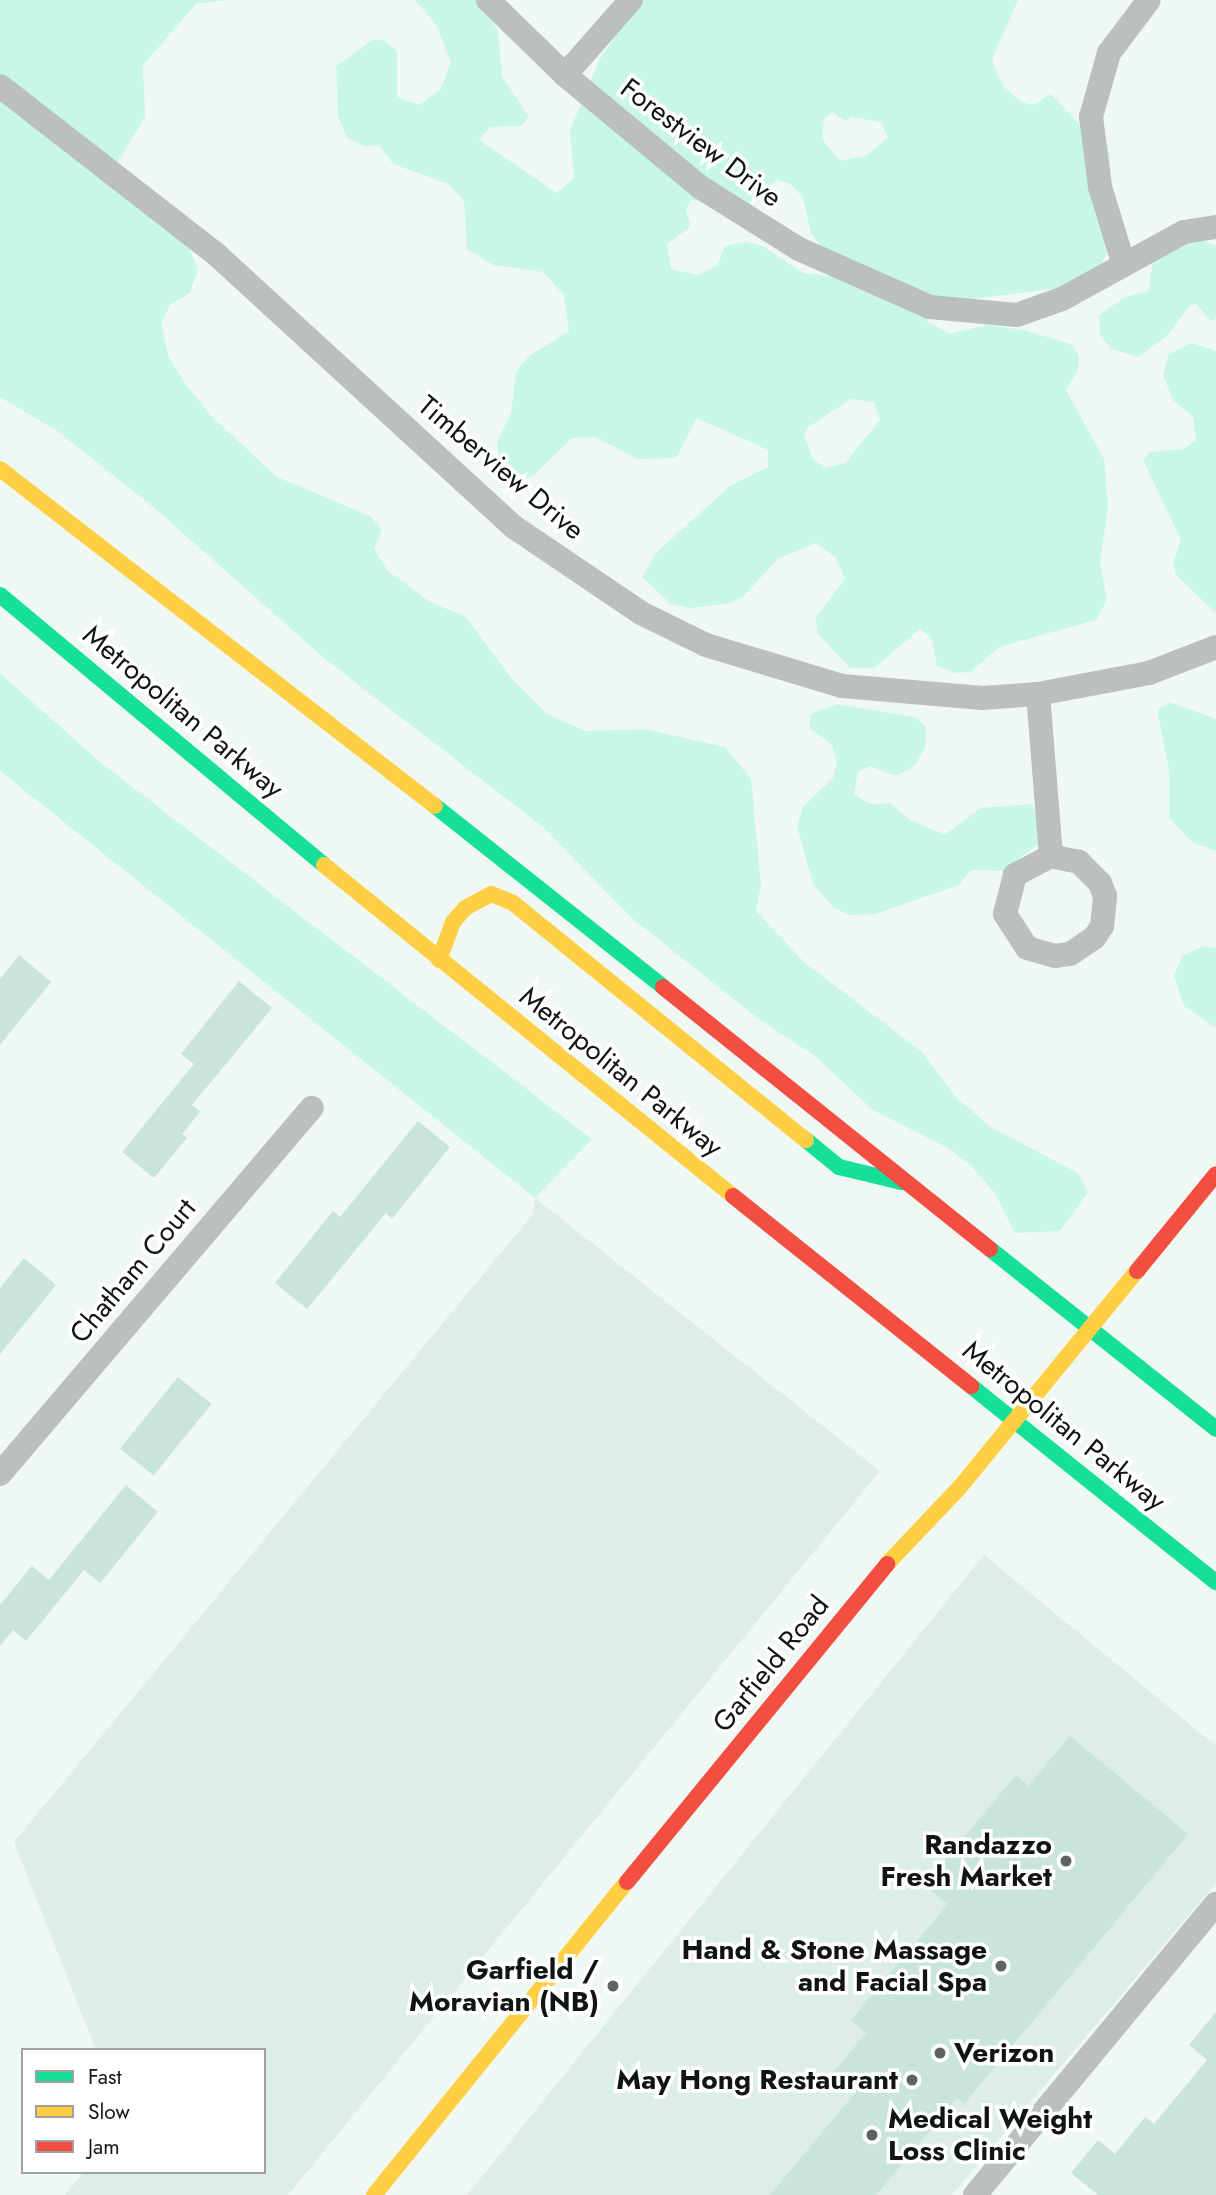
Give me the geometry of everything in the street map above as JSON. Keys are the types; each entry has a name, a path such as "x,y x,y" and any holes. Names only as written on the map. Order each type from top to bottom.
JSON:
{"main road":[{"path":"0,469 913,1185 1216,1429"},
{"name":"Metropolitan Parkway","path":"0,595 439,960 1216,1582"},
{"path":"439,960 453,922 465,908 491,894 513,903 839,1167 913,1185"},
{"name":"Garfield Road","path":"374,2195 760,1717 1091,1330 1216,1174"}],"street":[{"name":"Forestview Drive","path":"488,0 565,75 699,187 751,223 868,284 930,307 1017,315 1062,299 1123,262 1185,232 1216,227"},
{"path":"565,75 631,0"},
{"path":"1123,262 1100,187 1091,117 1109,53 1149,0"},
{"name":"Timberview Drive","path":"0,86 218,256 514,527 641,613 750,661 842,686 927,696 1038,694 1149,673 1216,647"},
{"path":"1038,694 1051,856"},
{"path":"1051,856 1065,856 1091,871 1105,904 1094,938 1070,954 1055,956 1027,948 1005,914 1016,875 1051,856"},
{"name":"Chatham Court","path":"0,1474 312,1108"},
{"path":"975,2195 1216,1904"}],"shaded area":[{"path":"535,1198 880,1471 288,2195 65,2195 82,2174 266,2174 266,2048 95,2048 14,1842 533,1214"},
{"path":"984,1555 1216,1746 1216,1883 952,2195 467,2195"}],"green space":[{"path":"0,0 229,0 196,4 143,65 145,117 116,165 190,250 198,269 190,293 170,305 161,323 169,358 185,383 210,415 277,477 370,516 382,530 374,549 388,571 430,602 466,617 511,678 547,714 586,731 644,729 725,747 751,779 761,885 756,911 806,964 921,1051 956,1097 989,1126 1078,1173 1088,1192 1060,1231 1015,1233 995,1193 971,1166 948,1148 873,1110 815,1056 760,1020 632,918 543,827 325,659 158,511 59,432 0,397"},
{"path":"415,0 483,0 498,32 502,76 529,117 521,126 490,127 479,140 557,193 574,178 570,130 601,57 640,0 1018,0 992,59 995,69 1004,87 1022,102 1033,105 1051,94 1082,127 1104,137 1110,156 1113,240 1102,263 1068,287 924,305 927,321 949,334 987,325 1023,330 1071,344 1079,356 1079,368 1066,390 1104,459 1108,506 1100,563 1107,600 1096,620 999,647 971,672 955,673 937,666 932,639 920,629 874,668 850,668 817,633 816,617 845,579 836,558 817,543 779,558 742,598 726,604 690,608 671,604 642,577 657,552 730,486 768,467 768,450 697,418 676,458 637,459 596,437 572,438 533,476 515,482 500,472 497,442 511,413 516,372 529,356 569,331 564,295 543,272 493,265 467,249 464,201 448,184 393,164 379,145 364,146 347,138 338,116 336,66 374,39 385,41 397,51 397,97 419,105 440,90 451,63 437,26","holes":["832,112 845,121 852,117 881,122 888,138 865,156 840,161 822,139 824,119","776,180 791,184 803,198 811,233 844,278 803,273 763,246 745,242 725,246 717,265 699,275 671,269 667,244 691,226 686,210 691,200 747,205","851,399 874,402 880,420 845,463 824,468 812,457 804,436 807,428"]},
{"path":"1202,240 1216,246 1216,319 1211,321 1196,304 1190,305 1168,335 1138,357 1112,349 1100,336 1099,315 1125,297 1149,291 1154,250"},
{"path":"1192,343 1216,351 1216,613 1176,575 1173,562 1181,540 1143,460 1150,452 1183,449 1196,440 1193,417 1172,399 1163,374 1169,354"},
{"path":"0,673 101,763 592,1139 535,1198 0,771"},
{"path":"1170,702 1216,719 1216,851 1192,842 1169,818 1169,770 1157,710"},
{"path":"837,704 915,717 926,727 925,749 914,766 896,776 869,766 858,772 854,794 870,804 890,803 912,821 945,835 981,808 1030,804 1040,813 1040,842 1004,871 971,870 959,885 875,914 850,915 834,908 813,884 797,826 803,807 833,778 837,764 832,745 809,727 811,714"},
{"path":"1204,946 1216,948 1216,1028 1184,1006 1174,976 1182,956"}],"building":[{"path":"19,955 51,982 0,1045 0,979"},
{"path":"239,981 272,1008 192,1105 200,1112 182,1134 187,1138 154,1178 122,1152 194,1064 181,1054"},
{"path":"418,1121 450,1147 392,1219 386,1213 307,1309 275,1283 333,1211 340,1217"},
{"path":"24,1258 56,1285 0,1354 0,1288"},
{"path":"178,1377 211,1404 154,1476 120,1448"},
{"path":"126,1485 158,1512 100,1583 84,1570 26,1641 13,1630 0,1646 0,1605 32,1566 49,1580"},
{"path":"1070,1736 1188,1834 964,2104 957,2098 876,2195 770,2195 855,2093 832,2074 866,2033 851,2020 948,1904 924,1885 1016,1775 1028,1786"},
{"path":"1216,2012 1216,2195 1098,2195 1071,2173 1098,2140 1115,2154 1145,2117 1154,2124 1207,2060 1189,2045"}],"traffic: fast":[{"path":"0,595 324,865"},
{"path":"435,806 663,987"},
{"path":"806,1140 839,1167 901,1182"},
{"path":"990,1249 1216,1429"},
{"path":"971,1386 1216,1582"}],"traffic: slow":[{"path":"0,469 435,806"},
{"path":"324,865 733,1196"},
{"path":"439,960 453,922 465,908 491,894 513,903 806,1140"},
{"path":"887,1564 960,1487 1137,1271"},
{"path":"374,2195 627,1882"}],"traffic: jam":[{"path":"663,987 990,1249"},
{"path":"1137,1271 1216,1174"},
{"path":"733,1196 971,1386"},
{"path":"627,1882 887,1564"}],"place":[{"name":"Randazzo Fresh Market","path":"1066,1861"},
{"name":"Hand & Stone Massage and Facial Spa","path":"1001,1966"},
{"name":"Garfield / Moravian (NB)","path":"613,1986"},
{"name":"Verizon","path":"940,2053"},
{"name":"May Hong Restaurant","path":"912,2080"},
{"name":"Medical Weight Loss Clinic","path":"872,2135"}]}
